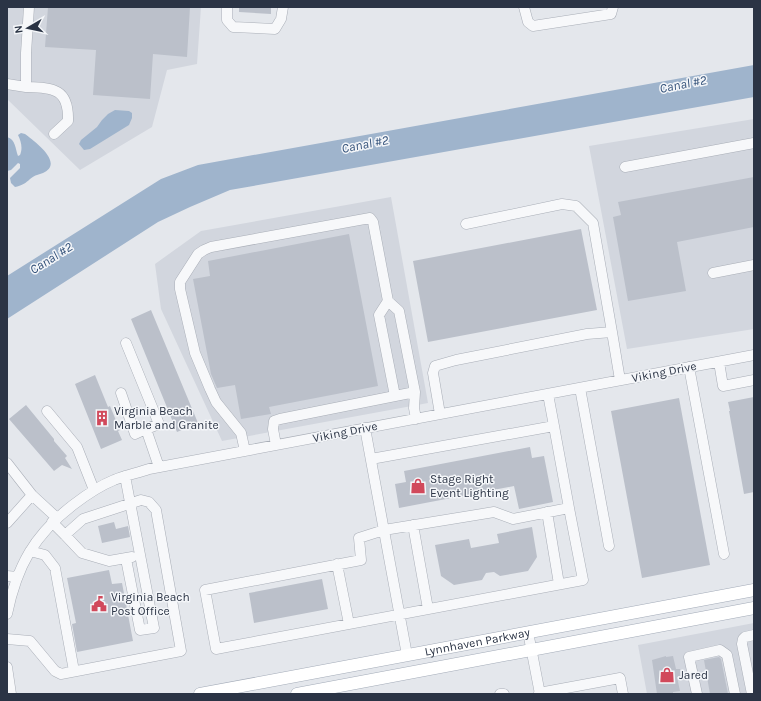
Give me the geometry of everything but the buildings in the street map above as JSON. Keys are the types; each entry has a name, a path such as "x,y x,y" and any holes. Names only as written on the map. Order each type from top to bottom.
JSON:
{"main road":[{"name":"Lynnhaven Parkway","path":"200,694 754,590"},
{"name":"Lynnhaven Parkway","path":"297,694 754,608"}],"street":[{"path":"26,86 26,53 29,7"},
{"path":"228,7 227,20 233,27 274,29 281,19 282,7"},
{"path":"524,7 528,22 533,26 611,14 613,7"},
{"path":"7,84 53,89 64,96 68,110 68,121 54,134"},
{"path":"625,167 754,143"},
{"path":"466,224 562,204 576,206 593,223 620,380"},
{"path":"245,451 241,433 216,402 195,353 180,289 180,282 198,254 204,250 370,218 373,222 388,301 399,312 415,392 414,408 416,419"},
{"path":"713,272 754,265"},
{"path":"388,301 379,315 395,396"},
{"path":"440,414 433,373 435,366 456,360 587,334 612,332"},
{"path":"121,393 135,434 159,424 126,342"},
{"name":"Viking Drive","path":"7,614 11,596 12,576 38,539 54,520 94,490 115,479 158,467 754,355"},
{"path":"718,362 723,386 754,380"},
{"path":"689,367 724,554"},
{"path":"580,388 609,546"},
{"path":"276,445 273,429 274,421 415,392"},
{"path":"548,394 583,580 216,650 205,590 361,560 359,538 384,530 494,512 513,518 569,508"},
{"path":"47,411 77,447 94,490"},
{"path":"371,459 554,426"},
{"path":"365,428 407,655"},
{"path":"146,429 158,467"},
{"path":"7,463 65,535 82,553 109,561 126,559 139,555"},
{"path":"126,476 139,555 154,628 140,630 126,559"},
{"path":"7,522 32,495"},
{"path":"7,639 30,641 55,671 61,674 181,651 156,510 149,502 141,500 83,519 65,535"},
{"path":"547,512 559,584"},
{"path":"413,525 428,609"},
{"path":"30,550 45,555 56,568 74,671"},
{"path":"337,564 349,624"},
{"path":"528,632 539,693 620,678 623,694"},
{"path":"752,694 742,639 754,635"},
{"path":"696,694 689,657 720,650 727,655 735,694"},
{"path":"7,667 11,694"}],"shaded area":[{"path":"7,7 201,7 197,64 167,70 152,127 80,170 7,99"},
{"path":"754,119 754,329 627,349 589,146"},
{"path":"391,197 428,403 222,441 161,309 155,264 201,231"},
{"path":"754,623 754,694 647,694 638,645"}],"water":[{"name":"Canal #2","path":"754,65 754,97 230,190 158,222 7,319 7,276 161,179 198,165"},
{"path":"115,110 129,111 132,113 132,118 129,125 90,149 84,150 79,144 81,140 97,127 108,114"},
{"path":"21,133 25,134 46,152 51,164 49,169 43,173 34,176 23,184 15,187 11,183 10,178 20,168 20,164 18,163 11,170 7,171 7,137 14,142 18,156 21,152 21,142 18,135"}],"place":[{"name":"Virginia Beach Marble and Granite","path":"102,418"},
{"name":"Stage Right Event Lighting","path":"418,486"},
{"name":"Virginia Beach Post Office","path":"99,604"},
{"name":"Jared","path":"667,675"}]}
